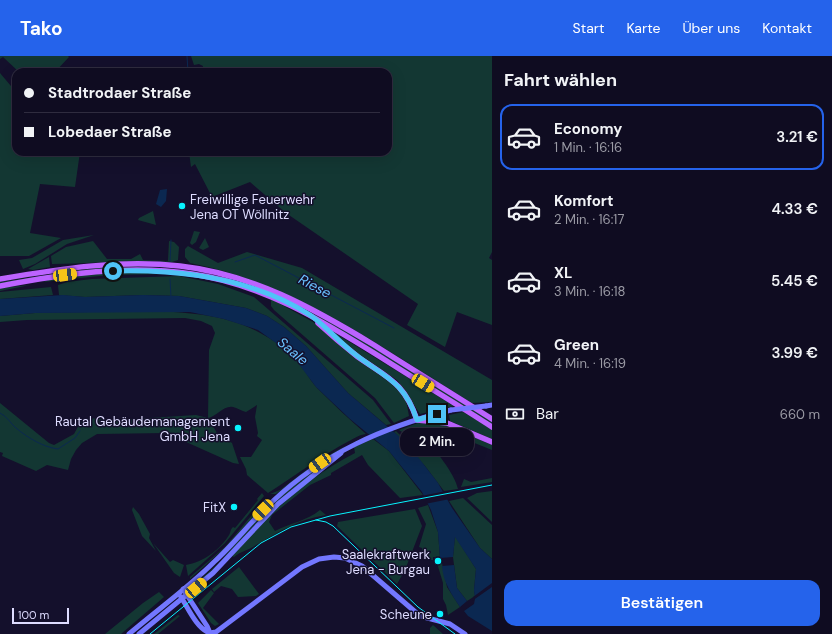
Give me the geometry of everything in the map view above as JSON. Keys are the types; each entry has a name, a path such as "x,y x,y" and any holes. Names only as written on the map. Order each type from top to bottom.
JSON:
{"main road":[{"path":"0,279 92,265 143,263 188,267 239,278 285,295 314,310 492,419"},
{"path":"0,286 102,271 177,272 201,276 240,286 278,300 311,316 492,427"},
{"path":"311,316 348,349 393,380 402,388 417,420"},
{"path":"129,634 218,558 255,518 288,487 320,463 346,448 403,424 451,410 492,405"},
{"path":"417,420 447,422 492,442"},
{"path":"139,634 220,567 269,512 346,448"},
{"path":"178,593 205,632 216,632 302,568 319,559 334,557 345,558 362,566 420,616 450,624 465,634"},
{"path":"183,589 210,633"}],"green space":[{"path":"0,56 69,57 59,68 15,68 3,57 0,59"},
{"path":"191,56 492,56 492,252 489,258 492,260 492,325 457,312 445,347 407,325 418,304 286,213 250,182 212,197 195,164 191,167 190,156 392,156 392,68 203,68 203,66 199,64 194,65"},
{"path":"0,73 12,87 12,156 79,156 75,187 40,184 30,233 61,238 29,256 0,256"},
{"path":"153,211 156,225 138,220 139,218"},
{"path":"194,231 200,232 196,242 192,245 190,243"},
{"path":"94,235 67,244 35,264 23,269 19,260 32,258 63,240"},
{"path":"205,238 209,247 203,250 199,248"},
{"path":"93,241 107,259 131,259 140,254 143,260 168,261 169,241 174,242 179,247 178,260 172,262 142,261 52,264 51,256 66,247"},
{"path":"188,246 218,263 247,252 302,268 492,380 492,402 472,403 371,340 302,302 266,286 229,273 190,263 185,257 185,249"},
{"path":"49,257 50,267 33,270 28,269"},
{"path":"107,266 146,266 87,270 0,284 0,282"},
{"path":"127,272 166,274 109,275 43,282 73,275"},
{"path":"179,276 218,284 254,297 373,400 391,424 386,425 348,393 306,346 284,327 267,316 246,308 179,296 143,295 85,297 59,295 58,285 67,282 92,279"},
{"path":"30,285 0,291 0,288"},
{"path":"51,287 53,295 0,299 0,292"},
{"path":"271,299 313,322 398,387 406,400 409,416 394,423 375,398 274,310 271,306"},
{"path":"290,301 359,338 492,421 492,424"},
{"path":"143,311 205,315 225,319 243,325 261,334 279,345 295,359 317,388 366,434 361,435 339,447 268,493 247,475 246,469 240,457 251,457 262,440 257,436 258,433 255,417 257,405 246,412 235,407 226,408 208,418 209,350 215,333 212,326 201,321 185,318 27,320 0,322 0,316 35,313"},
{"path":"325,327 454,406 420,414 398,381 353,350"},
{"path":"0,403 49,443 54,445 74,434 81,421 86,418 118,420 196,415 208,418 217,433 232,443 239,464 233,463 166,433 97,434 82,443 76,450 71,459 68,470 47,465 36,471 2,456 3,453 0,452"},
{"path":"463,412 492,429 492,439 450,421 449,415"},
{"path":"418,423 445,425 492,445 492,450 442,430 433,446 425,439 408,436 399,430"},
{"path":"396,431 405,437 422,441 433,449 449,469 458,489 444,491 425,466 394,432"},
{"path":"373,439 389,451 423,495 400,498 368,465 362,455 331,473 331,475 310,485 272,515 269,522 275,531 310,517 320,510 326,515 298,523 234,557 232,556 288,498 319,474 355,453 354,447"},
{"path":"347,445 310,468 276,494 270,494 280,490 318,461"},
{"path":"324,464 274,504 217,566 196,585 195,584 219,563 254,522 286,491"},
{"path":"492,478 492,482 461,487 464,479 471,482"},
{"path":"492,491 492,522 467,498 477,493"},
{"path":"262,493 264,496 225,543 188,576 186,565 205,558 221,546 230,534 232,528 235,528"},
{"path":"266,498 264,505 227,546 190,579 190,577 226,546"},
{"path":"463,498 492,525 492,559 480,548 449,501"},
{"path":"428,505 438,532 440,558 433,557 433,560 427,560 426,555 423,555 422,548 419,547 426,524 418,508"},
{"path":"133,507 139,514 150,534 149,538 156,551 142,536 132,510"},
{"path":"415,509 422,526 405,570 397,584 337,526 338,522"},
{"path":"455,536 476,569 474,590 475,596 467,601 457,588 453,557"},
{"path":"153,543 170,562 173,560 184,565 180,577 174,573"},
{"path":"437,563 442,563 447,587 460,607 448,615 443,599 443,583"},
{"path":"239,567 259,594 256,596 238,597 232,589 221,586 214,592 212,589"},
{"path":"211,590 214,593 203,608 219,624 215,626 211,623 198,603"},
{"path":"159,592 164,597 121,634 105,634 143,603"},
{"path":"178,615 180,616 158,634 154,634"},
{"path":"433,625 443,634 430,634 430,628"}],"water":[{"path":"167,189 166,201 161,207 156,204 160,190"},
{"name":"Saale","path":"63,295 85,297 143,295 179,296 246,308 267,316 284,327 306,346 348,393 408,444 438,483 452,508 480,548 492,559 492,631 468,616 464,611 474,604 476,569 455,537 453,557 440,558 438,532 431,510 422,492 389,451 350,419 316,387 295,359 276,343 258,330 224,319 190,312 35,313 0,316 0,299"},
{"path":"454,565 457,588 467,601 460,607 448,588 442,566"}],"pier":[{"path":"446,491 450,499 425,504 421,496"},
{"path":"492,583 492,587 472,601 473,597"}],"waterway":[{"path":"187,56 188,68"},
{"path":"170,261 171,240"},
{"name":"Riese","path":"235,262 255,255 394,328"},
{"path":"170,279 171,297"},
{"path":"0,413 5,416 14,426 36,442 52,448 58,449 75,438 80,431"}],"tram line":[{"path":"150,634 261,543 291,527 330,516 492,485"},
{"path":"316,520 326,522 333,526 418,607 455,634"}],"place":[{"name":"Freiwillige Feuerwehr Jena OT Wöllnitz","path":"182,206"},
{"name":"Rautal Gebäudemanagement GmbH Jena","path":"238,428"},
{"name":"FitX","path":"234,507"},
{"name":"Saalekraftwerk Jena - Burgau","path":"438,561"},
{"name":"Scheune","path":"440,614"}],"route":[{"path":"113,271 136,270 194,274 221,280 267,295 283,302 311,316 358,357 393,380 402,388 417,420 437,414"}]}
